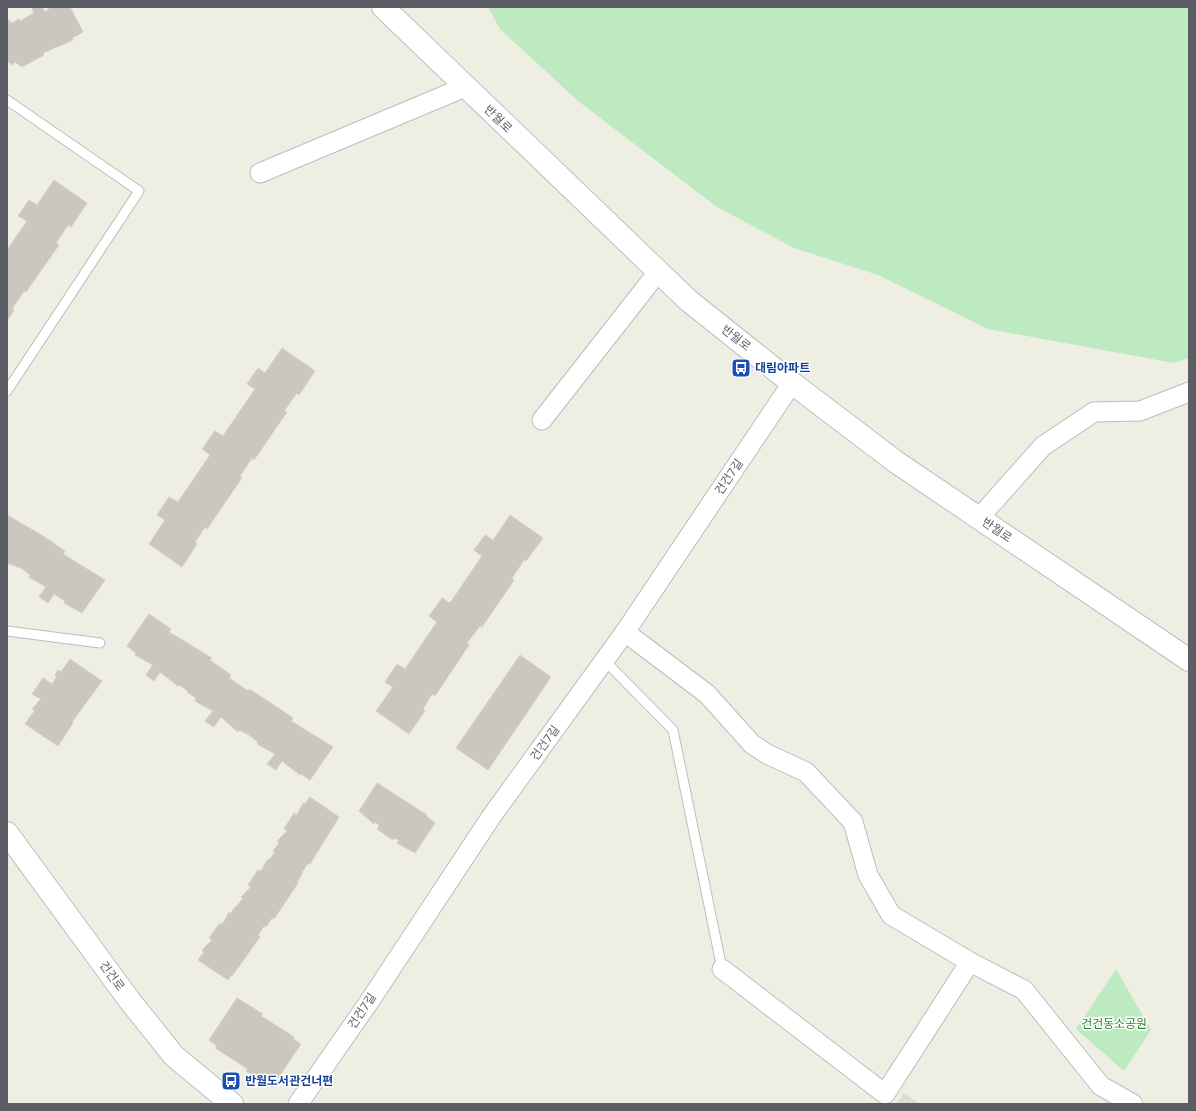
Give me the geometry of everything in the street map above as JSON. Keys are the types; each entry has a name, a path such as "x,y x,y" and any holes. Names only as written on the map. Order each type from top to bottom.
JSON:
{"main road":[{"name":"반월로","path":"383,7 689,301 792,383 896,462 1189,660"},
{"name":"건건로","path":"7,833 130,1001 174,1056 232,1104"}],"street":[{"path":"260,174 465,87"},
{"path":"542,420 658,272"},
{"name":"건건7길","path":"298,1104 491,817 625,632 792,383"},
{"path":"979,518 1043,446 1094,412 1140,411 1189,392"},
{"path":"625,632 707,694 752,744 767,754 806,772 853,822 868,875 891,915 970,962 1024,990 1101,1086 1133,1104"},
{"path":"722,969 885,1094 970,962"}],"lane":[{"path":"7,100 139,191 7,391"},
{"path":"7,631 100,643"},
{"path":"605,660 674,730 722,969"}],"shaded area":[{"path":"904,1093 920,1104 896,1104"}],"green space":[{"path":"488,7 1189,7 1189,358 1174,363 988,329 878,275 794,248 717,207 578,101 500,29"},
{"name":"건건동소공원","path":"1116,969 1151,1030 1124,1071 1076,1029"}],"building":[{"path":"35,7 42,7 45,12 51,7 70,7 83,32 72,38 73,40 43,53 44,55 22,67 15,62 13,65 7,61 7,19 12,23 19,19 20,21 34,13 32,9"},
{"path":"54,180 87,203 71,227 68,225 56,243 59,245 26,292 24,291 12,309 14,310 7,321 7,250 27,221 18,216 29,200 37,205"},
{"path":"282,348 315,371 299,395 297,393 284,411 287,412 254,460 252,458 240,476 242,478 207,529 205,527 195,542 197,544 182,567 149,544 165,520 157,515 169,497 178,502 210,455 202,449 215,431 223,436 255,389 247,384 258,368 265,373"},
{"path":"7,515 43,536 65,551 63,554 105,580 82,613 64,603 65,601 54,594 48,603 39,597 46,587 29,577 30,575 21,568 7,563"},
{"path":"510,515 543,538 526,561 524,560 512,578 514,580 482,627 480,626 467,643 469,645 435,696 432,694 423,709 425,711 409,734 376,711 393,687 385,682 397,664 405,669 437,622 429,616 442,598 450,603 482,556 474,550 485,535 493,540"},
{"path":"149,614 171,629 169,632 212,658 210,660 231,675 229,678 248,691 249,689 271,703 293,718 291,721 333,747 310,780 301,774 300,775 282,761 276,770 267,764 275,754 257,744 258,742 249,735 239,730 238,732 221,717 214,727 205,721 213,711 195,701 196,698 187,692 188,691 179,685 178,686 160,672 154,681 146,675 153,665 135,655 136,653 127,646"},
{"path":"520,655 551,677 488,770 456,748"},
{"path":"70,659 102,681 72,722 73,723 58,746 25,724 35,710 32,709 41,699 32,694 43,678 52,684 57,676 55,675 58,670 61,672"},
{"path":"377,783 427,815 426,816 435,823 415,853 397,843 399,841 395,838 393,840 377,829 379,825 375,822 374,824 359,811"},
{"path":"310,797 339,817 310,864 308,863 302,872 297,882 298,883 274,919 272,918 266,927 264,926 258,935 260,937 228,980 198,960 204,952 202,950 212,940 209,938 220,923 222,925 229,912 230,914 243,898 241,897 251,887 248,885 258,870 261,871 268,859 269,860 275,852 273,851 279,843 277,841 287,831 284,829 294,813 297,815 303,803 305,804"},
{"path":"237,998 263,1014 261,1016 294,1037 293,1039 301,1044 272,1087 246,1071 248,1069 215,1048 217,1046 209,1040"}],"place":[{"name":"대림아파트","path":"741,368"},
{"name":"반월도서관건너편","path":"231,1081"}]}
